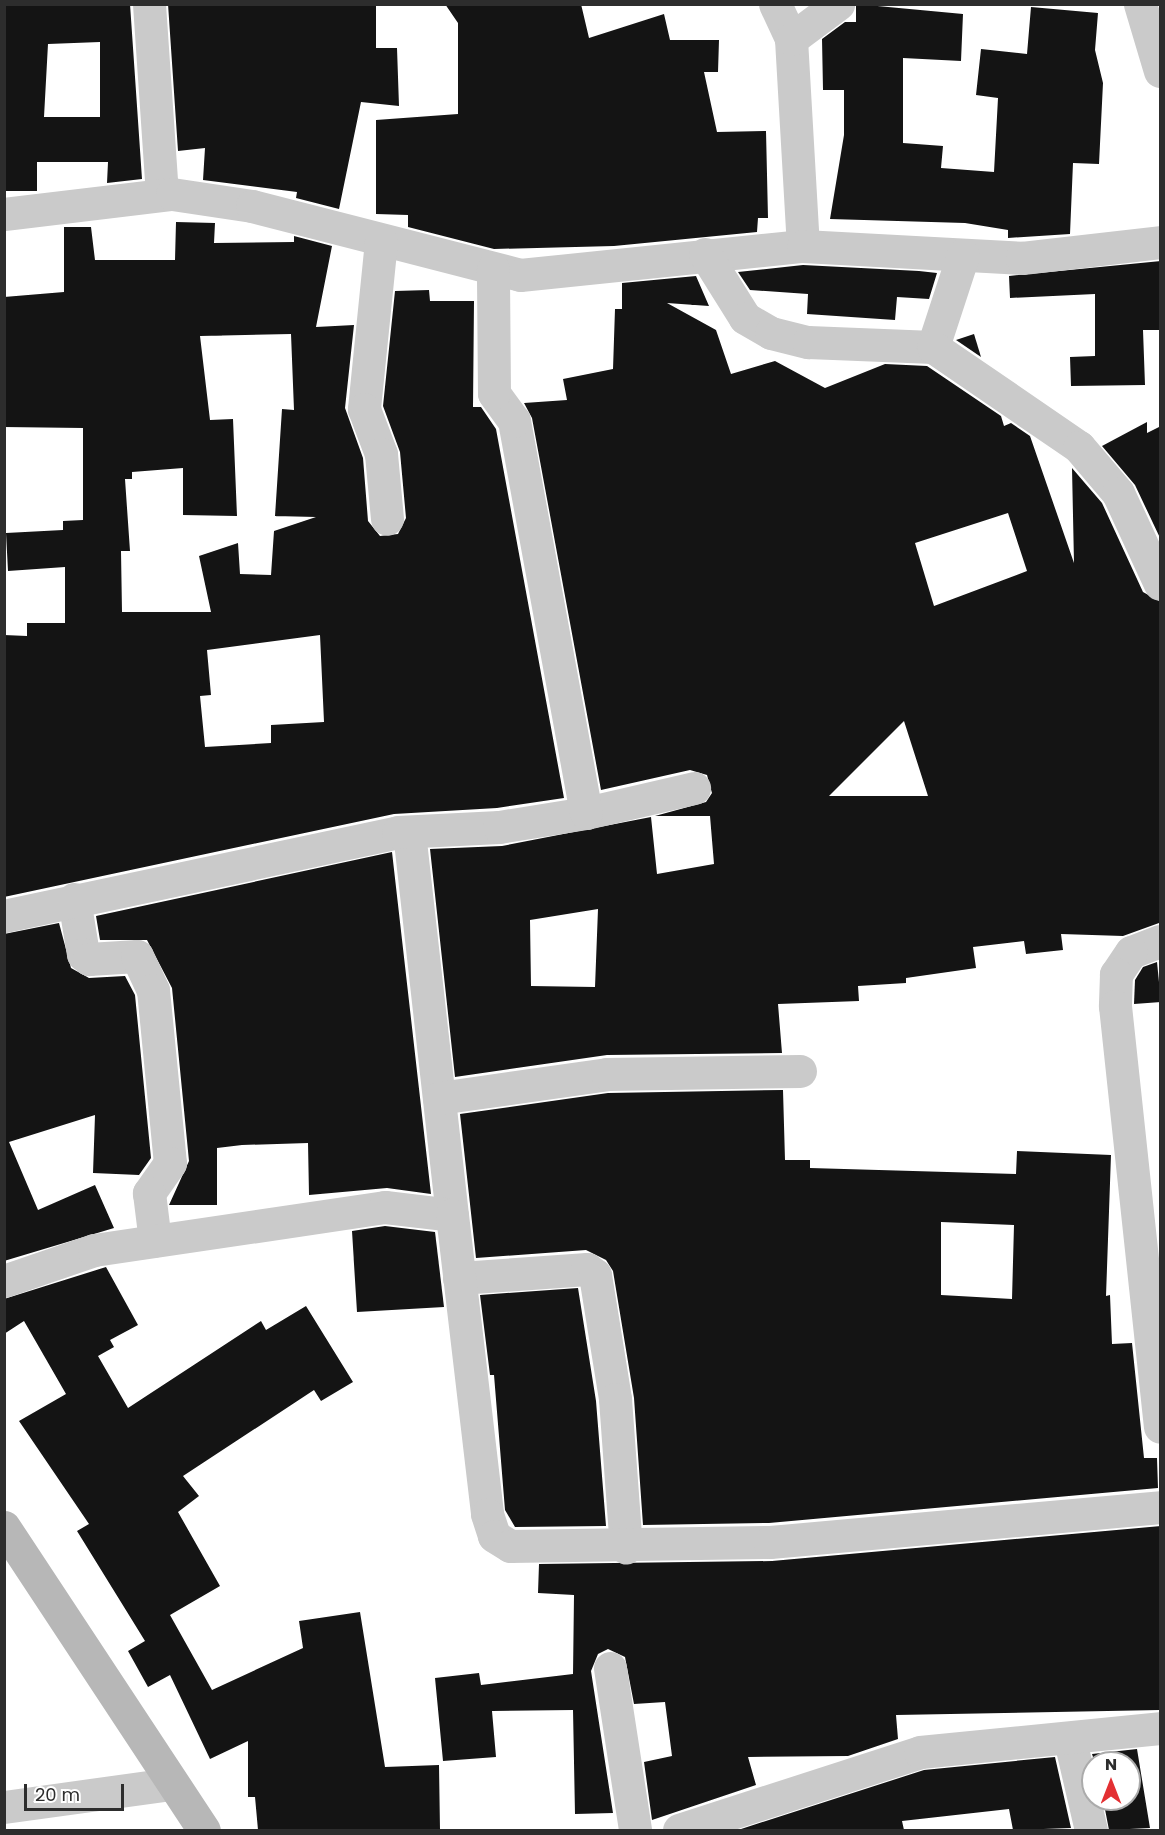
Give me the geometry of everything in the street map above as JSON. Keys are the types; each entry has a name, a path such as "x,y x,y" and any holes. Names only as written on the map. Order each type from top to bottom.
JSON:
{"street":[{"path":"149,4 162,194"},
{"path":"775,4 791,39 803,246"},
{"path":"791,39 838,4"},
{"path":"1140,4 1161,71"},
{"path":"4,214 162,194 252,206 519,275 705,254 803,246 1022,258 1161,242"},
{"path":"381,241 364,409 381,454 387,519"},
{"path":"705,254 745,318 771,333 808,342 933,347 1079,447 1118,493 1161,584"},
{"path":"933,347 963,255"},
{"path":"493,269 494,393 514,421 586,813"},
{"path":"4,916 74,899 409,832 499,827 586,813 694,788"},
{"path":"409,832 459,1278 494,1536 510,1546 626,1548 980,1526 1161,1507"},
{"path":"74,899 83,954 88,959 137,956 153,990 170,1163 149,1193 155,1242"},
{"path":"1161,941 1131,952 1116,974 1115,1006 1161,1427"},
{"path":"439,1098 607,1074 800,1071"},
{"path":"4,1281 94,1250 384,1207 452,1215"},
{"path":"459,1278 587,1269 595,1275 615,1399 626,1548"},
{"path":"4,1527 169,1784 204,1830"},
{"path":"610,1668 635,1830"},
{"path":"679,1830 920,1752 1070,1740 1161,1728"},
{"path":"1070,1740 1091,1830"},
{"path":"4,1807 169,1784"}],"building":[{"path":"4,4 130,4 142,179 107,183 108,162 37,162 37,191 4,191","holes":["100,42 100,117 44,117 48,44"]},
{"path":"168,4 376,4 376,48 397,48 399,106 361,102 339,209 296,198 297,192 203,180 205,148 178,151"},
{"path":"445,4 581,4 589,38 664,14 670,40 719,40 718,72 704,72 717,132 766,131 768,218 758,218 757,232 614,246 494,249 408,227 408,215 376,214 376,120 458,114 458,23"},
{"path":"856,4 963,14 961,61 903,58 903,143 943,146 941,168 994,172 998,98 976,95 981,49 1027,54 1031,7 1098,13 1095,50 1103,83 1099,164 1073,163 1070,234 1008,238 1008,230 965,223 830,219 844,135 844,90 823,90 822,39 845,22 856,22"},
{"path":"176,222 215,223 214,243 294,242 294,236 332,246 316,327 354,325 345,408 363,458 368,521 380,536 398,534 406,518 400,452 383,406 395,291 429,290 430,301 474,301 473,407 481,407 496,429 564,798 497,808 394,814 4,897 4,635 27,636 27,623 65,623 65,567 8,571 6,533 63,530 63,521 83,520 83,428 4,427 4,297 64,292 64,227 91,227 95,260 175,260","holes":["291,334 294,410 282,409 275,516 316,517 274,531 271,575 240,574 238,543 199,556 211,612 122,612 121,551 130,551 125,479 132,479 132,472 183,468 183,515 237,516 233,419 210,420 200,336","320,635 324,722 271,725 271,743 205,747 200,696 211,695 207,650"]},
{"path":"1161,261 1161,330 1143,330 1145,385 1071,386 1070,357 1095,356 1095,294 1010,298 1009,276"},
{"path":"803,265 937,273 929,299 897,297 895,320 807,314 808,294 750,290 738,272"},
{"path":"696,276 709,306 667,303 716,330 731,374 775,361 825,388 885,364 927,366 1001,416 1004,426 1011,423 1030,436 1074,563 1072,468 1102,503 1143,592 1161,602 1159,923 1123,936 1061,934 1063,950 1026,954 1024,941 973,947 976,968 906,978 906,983 858,986 859,1001 778,1004 782,1053 607,1055 455,1077 430,849 502,846 651,817 657,874 714,864 710,816 655,816 706,802 712,793 707,775 690,770 601,790 532,418 524,403 567,400 563,379 613,369 615,309 622,309 622,283","holes":["1008,513 1027,571 934,606 915,543","904,721 928,796 829,796","598,909 595,987 531,986 530,920"]},
{"path":"974,334 981,357 956,340"},
{"path":"1147,422 1147,433 1161,426 1161,540 1135,485 1102,446"},
{"path":"392,852 431,1194 387,1188 309,1195 308,1143 242,1145 217,1148 217,1205 169,1205 189,1161 172,988 147,940 100,940 96,916"},
{"path":"59,923 71,968 89,978 125,976 135,995 151,1158 139,1175 93,1173 95,1115 9,1142 38,1210 95,1185 114,1228 4,1261 4,934"},
{"path":"1157,962 1161,1002 1134,1004 1135,980 1143,967"},
{"path":"783,1090 785,1160 810,1160 810,1168 1016,1174 1017,1151 1111,1155 1106,1296 1110,1295 1112,1344 1132,1343 1144,1458 1157,1458 1158,1488 769,1523 643,1525 634,1398 613,1271 606,1260 586,1250 476,1258 460,1114 608,1093","holes":["941,1222 1014,1225 1012,1299 941,1295"]},
{"path":"385,1226 435,1232 444,1307 357,1312 352,1231"},
{"path":"106,1267 138,1325 110,1340 114,1347 98,1356 128,1408 261,1321 266,1330 306,1306 353,1382 321,1401 314,1390 183,1476 199,1496 178,1512 220,1586 170,1615 212,1690 303,1648 299,1621 360,1612 385,1767 439,1765 440,1830 258,1830 255,1797 248,1797 248,1741 210,1759 170,1675 148,1687 128,1651 145,1641 77,1531 89,1524 19,1421 66,1394 24,1321 4,1334 4,1299"},
{"path":"578,1288 596,1401 606,1526 515,1527 505,1510 494,1375 490,1375 480,1295"},
{"path":"1161,1526 1160,1710 896,1715 898,1739 848,1756 748,1757 756,1785 652,1820 644,1762 672,1756 665,1702 634,1704 625,1657 608,1649 598,1654 591,1671 613,1813 575,1814 573,1710 492,1711 496,1757 443,1761 435,1678 479,1673 481,1685 573,1674 574,1595 538,1593 539,1564 772,1561"},
{"path":"1055,1757 1071,1828 1013,1830 1009,1809 902,1821 904,1830 738,1830 924,1770"},
{"path":"1141,1773 1150,1828 1109,1830 1105,1811 1141,1811"}]}
